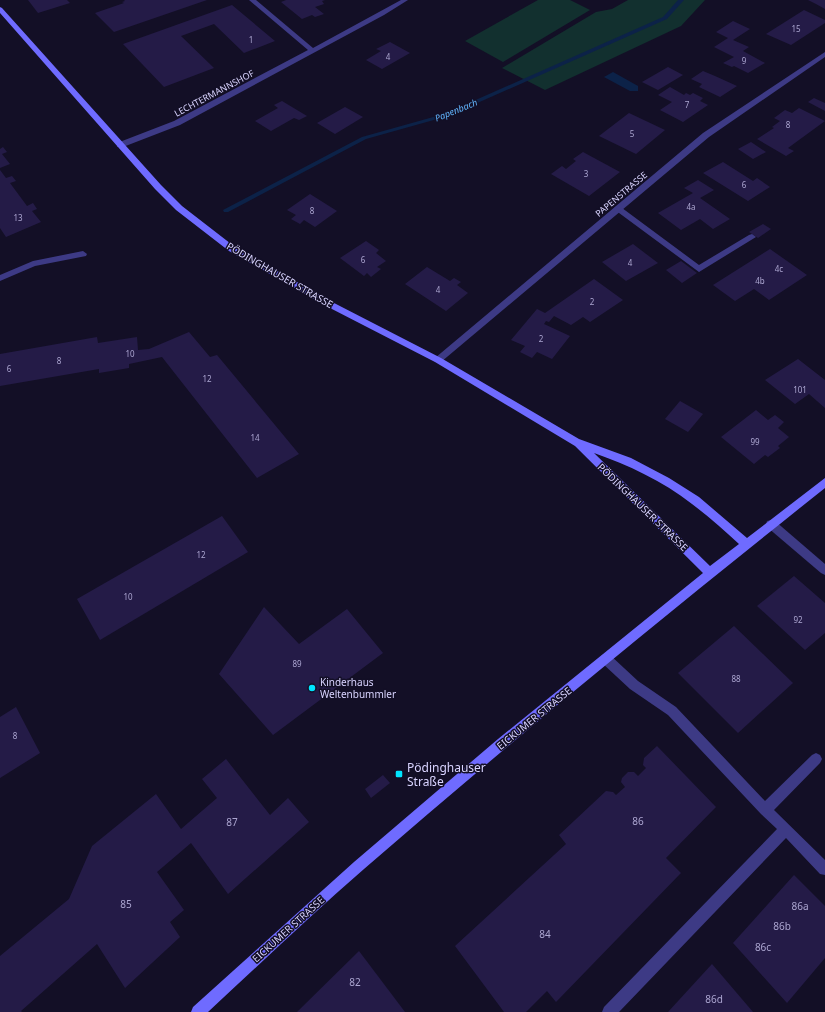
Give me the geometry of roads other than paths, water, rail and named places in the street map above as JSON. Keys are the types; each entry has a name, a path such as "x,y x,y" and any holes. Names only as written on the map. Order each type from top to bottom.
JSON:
{"main road":[{"name":"PÖDINGHAUSER STRASSE","path":"0,9 120,145 179,208 232,249 333,306 438,360 576,442 628,461 666,481 695,500 747,544"},
{"name":"PÖDINGHAUSER STRASSE","path":"576,442 710,573"},
{"name":"EICKUMER STRASSE","path":"198,1012 295,923 502,743 710,573 825,482"}],"street":[{"path":"252,0 313,51"},
{"name":"LECHTERMANNSHOF","path":"120,145 177,123 382,14 405,0"},
{"name":"PAPENSTRASSE","path":"438,360 706,135 825,54"},
{"path":"618,208 699,269 752,237"},
{"path":"0,278 33,264 83,254"},
{"path":"771,524 825,570"},
{"path":"606,659 634,685 672,711 765,810 825,869"},
{"path":"765,810 816,759"},
{"path":"608,1012 786,829"}],"water":[{"path":"613,72 638,86 638,91 630,91 604,77"}],"waterway":[{"name":"Papenbach","path":"226,210 364,138 446,115 665,18 681,0"}],"place":[{"name":"Kinderhaus Weltenbummler","path":"312,688"},
{"name":"Pödinghauser Straße","path":"399,774"}]}
